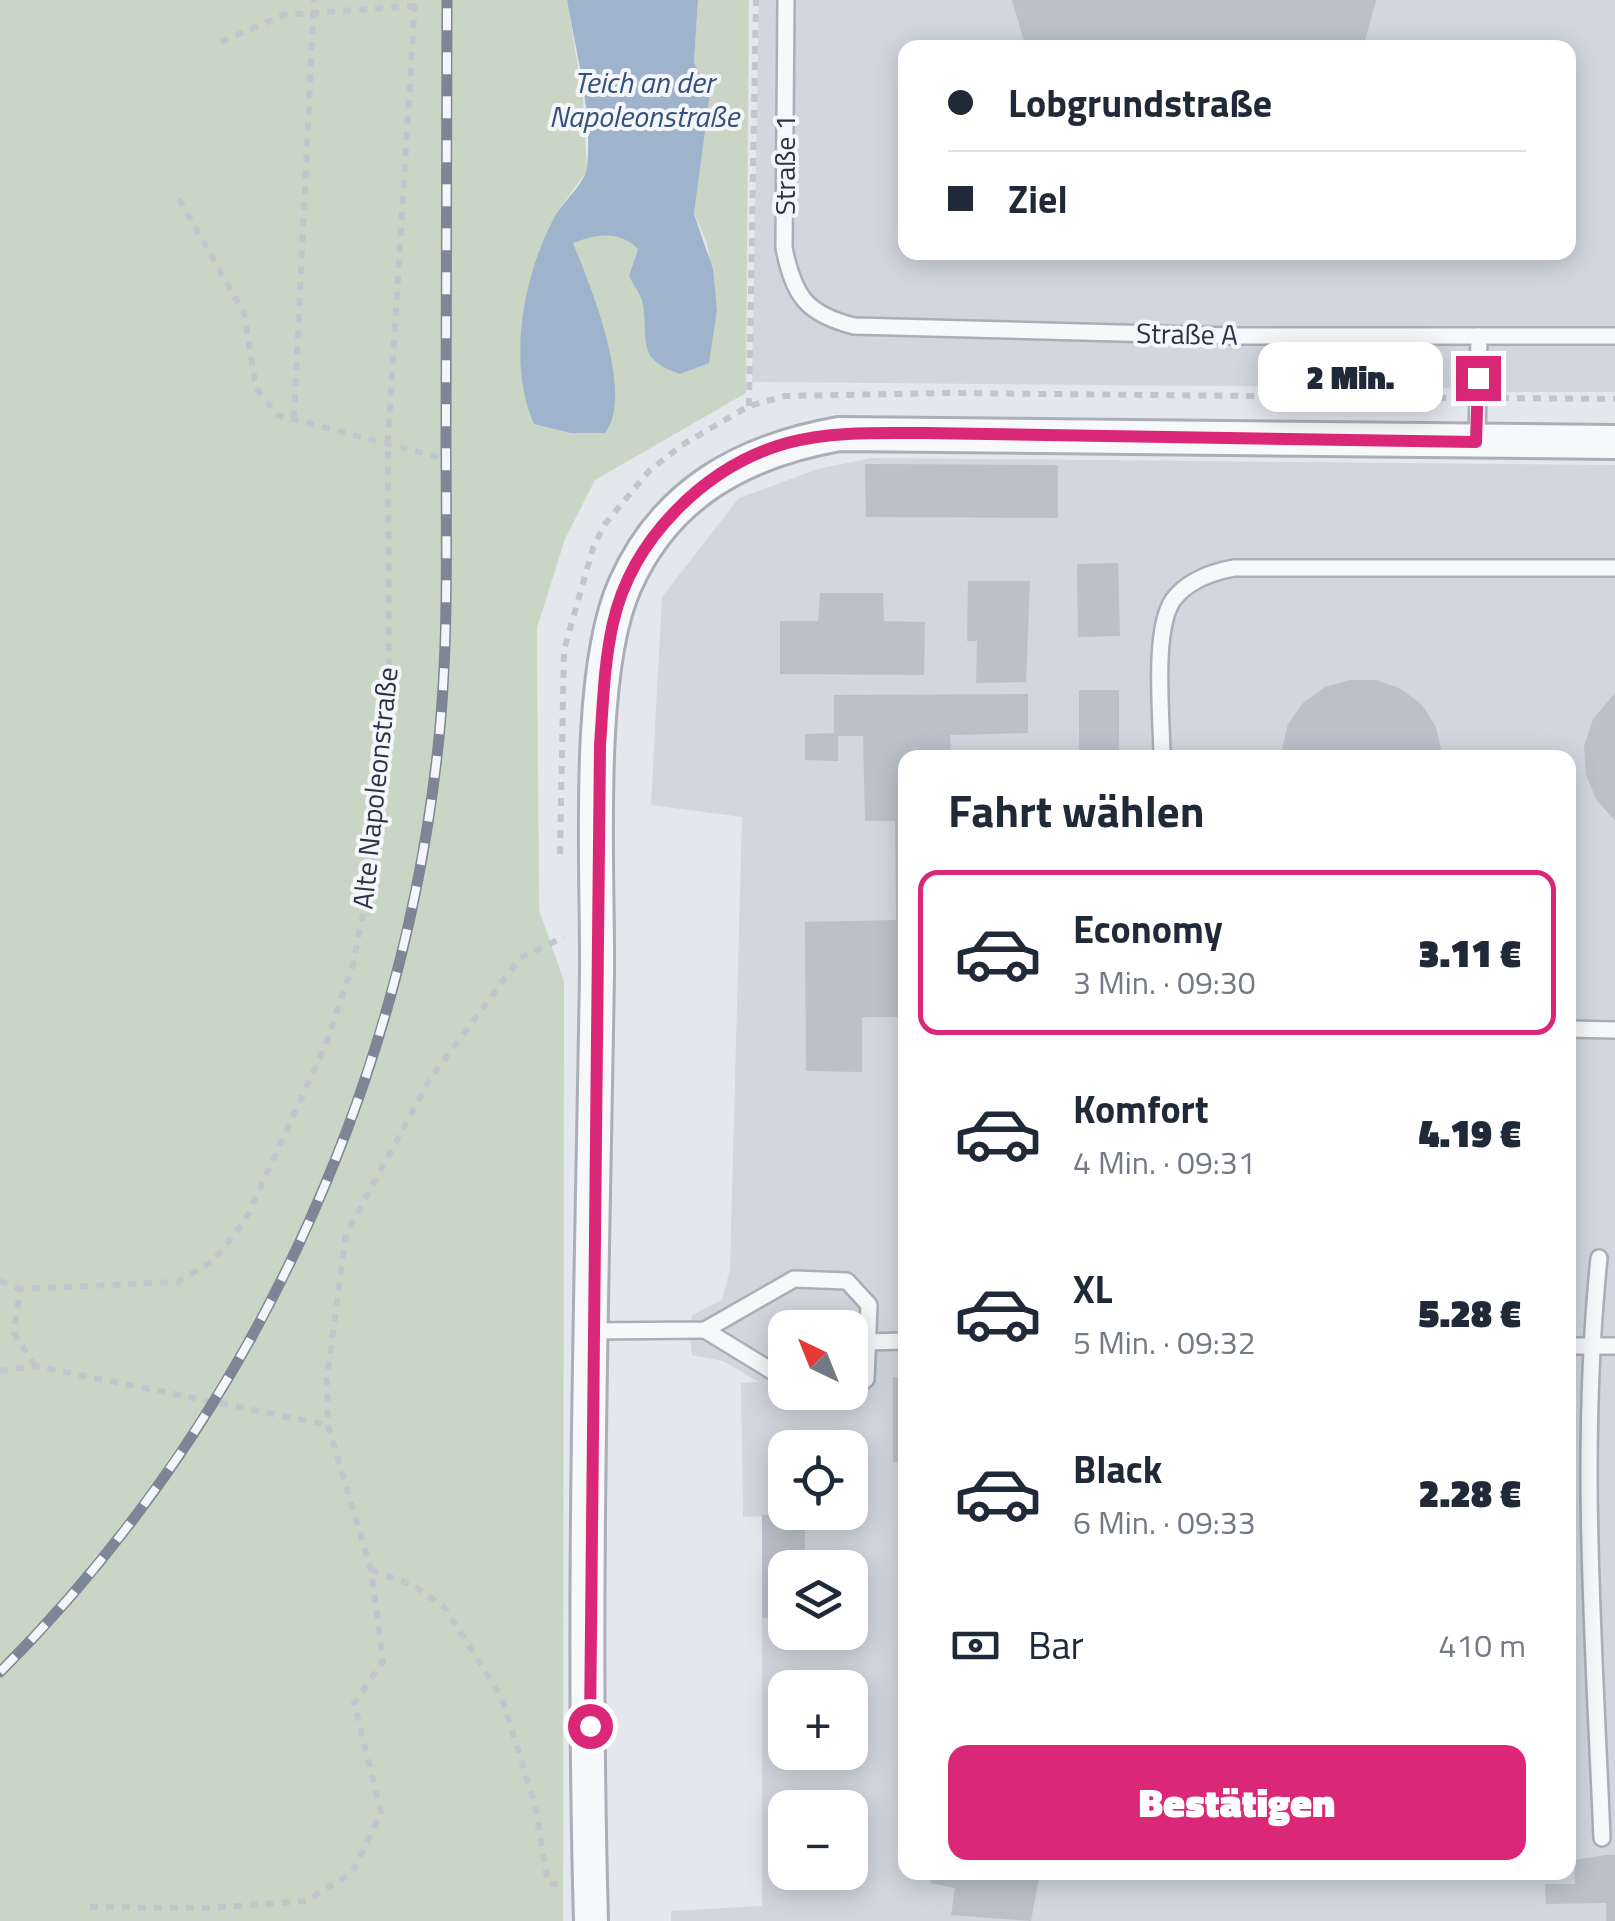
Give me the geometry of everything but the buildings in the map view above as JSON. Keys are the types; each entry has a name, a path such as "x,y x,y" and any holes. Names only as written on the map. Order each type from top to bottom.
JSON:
{"street":[{"path":"590,1908 591,1331 600,745 606,662 624,587 638,561 685,502 748,457 789,443 840,434 1615,442"}],"lane":[{"name":"Straße 1","path":"786,0 784,248 791,285 820,318"},
{"name":"Straße A","path":"820,318 854,326 1232,336 1615,336"},
{"path":"1476,442 1479,336"},
{"path":"1162,750 1161,645 1172,601 1206,573 1234,568 1615,568"},
{"path":"1576,1029 1615,1030"},
{"path":"1600,1258 1590,1346 1589,1518 1602,1838"},
{"path":"591,1331 705,1330 794,1278 847,1281 868,1305 868,1310"},
{"path":"705,1330 768,1369"},
{"path":"868,1342 898,1341"},
{"path":"1576,1346 1615,1346"}],"path":[{"path":"294,418 314,0"},
{"path":"749,406 756,0"},
{"path":"221,42 283,15 416,3"},
{"name":"Alte Napoleonstraße","path":"20,1289 177,1282 214,1261 244,1221 326,1044 353,964 368,889 390,698 388,440 416,3"},
{"path":"179,198 244,313 256,388 277,415 388,440 446,459"},
{"path":"562,867 558,839 560,692 572,614 593,548 605,524 648,471 682,445 749,406 785,396 950,393 1615,400"},
{"path":"90,1907 210,1908 306,1902 352,1873 381,1813 354,1703 384,1662 371,1570 328,1425 326,1378 346,1234 430,1079 520,958 572,934"},
{"path":"0,1281 20,1289 14,1333 34,1366"},
{"path":"0,1370 34,1366 328,1425"},
{"path":"371,1570 416,1586 445,1608 502,1698 530,1786 548,1884"}],"shaded area":[{"path":"759,0 1615,0 1615,392 1499,392 1493,377 1458,379 1449,388 752,382"},
{"path":"871,458 1615,465 1615,1921 671,1921 671,1911 762,1906 762,1516 743,1517 741,1383 759,1382 723,1361 692,1355 690,1330 692,1315 722,1300 730,1269 742,817 651,805 662,597 739,498 818,469"}],"green space":[{"path":"0,0 567,0 583,97 587,171 556,213 598,318 573,243 599,236 623,238 638,248 629,276 643,302 717,310 707,243 694,214 710,94 694,64 698,0 749,0 746,393 595,480 565,539 537,628 539,910 564,981 563,1921 0,1921"}],"water":[{"name":"Teich an der Napoleonstraße","path":"567,0 698,0 694,63 710,94 694,214 713,269 717,310 709,363 680,374 650,355 642,302 629,276 638,249 615,236 573,243 599,312 613,367 613,415 605,433 571,433 534,424 521,374 522,320 534,266 554,218 587,167 586,104"}],"railway":[{"path":"0,1672 89,1575 169,1470 239,1359 299,1243 350,1122 390,997 420,868 442,700 446,585 447,0"}],"route":[{"path":"590,1726 591,1331 600,745 613,620 638,561 663,526 715,477 748,457 789,443 840,434 925,433 1476,442 1478,378"}]}
